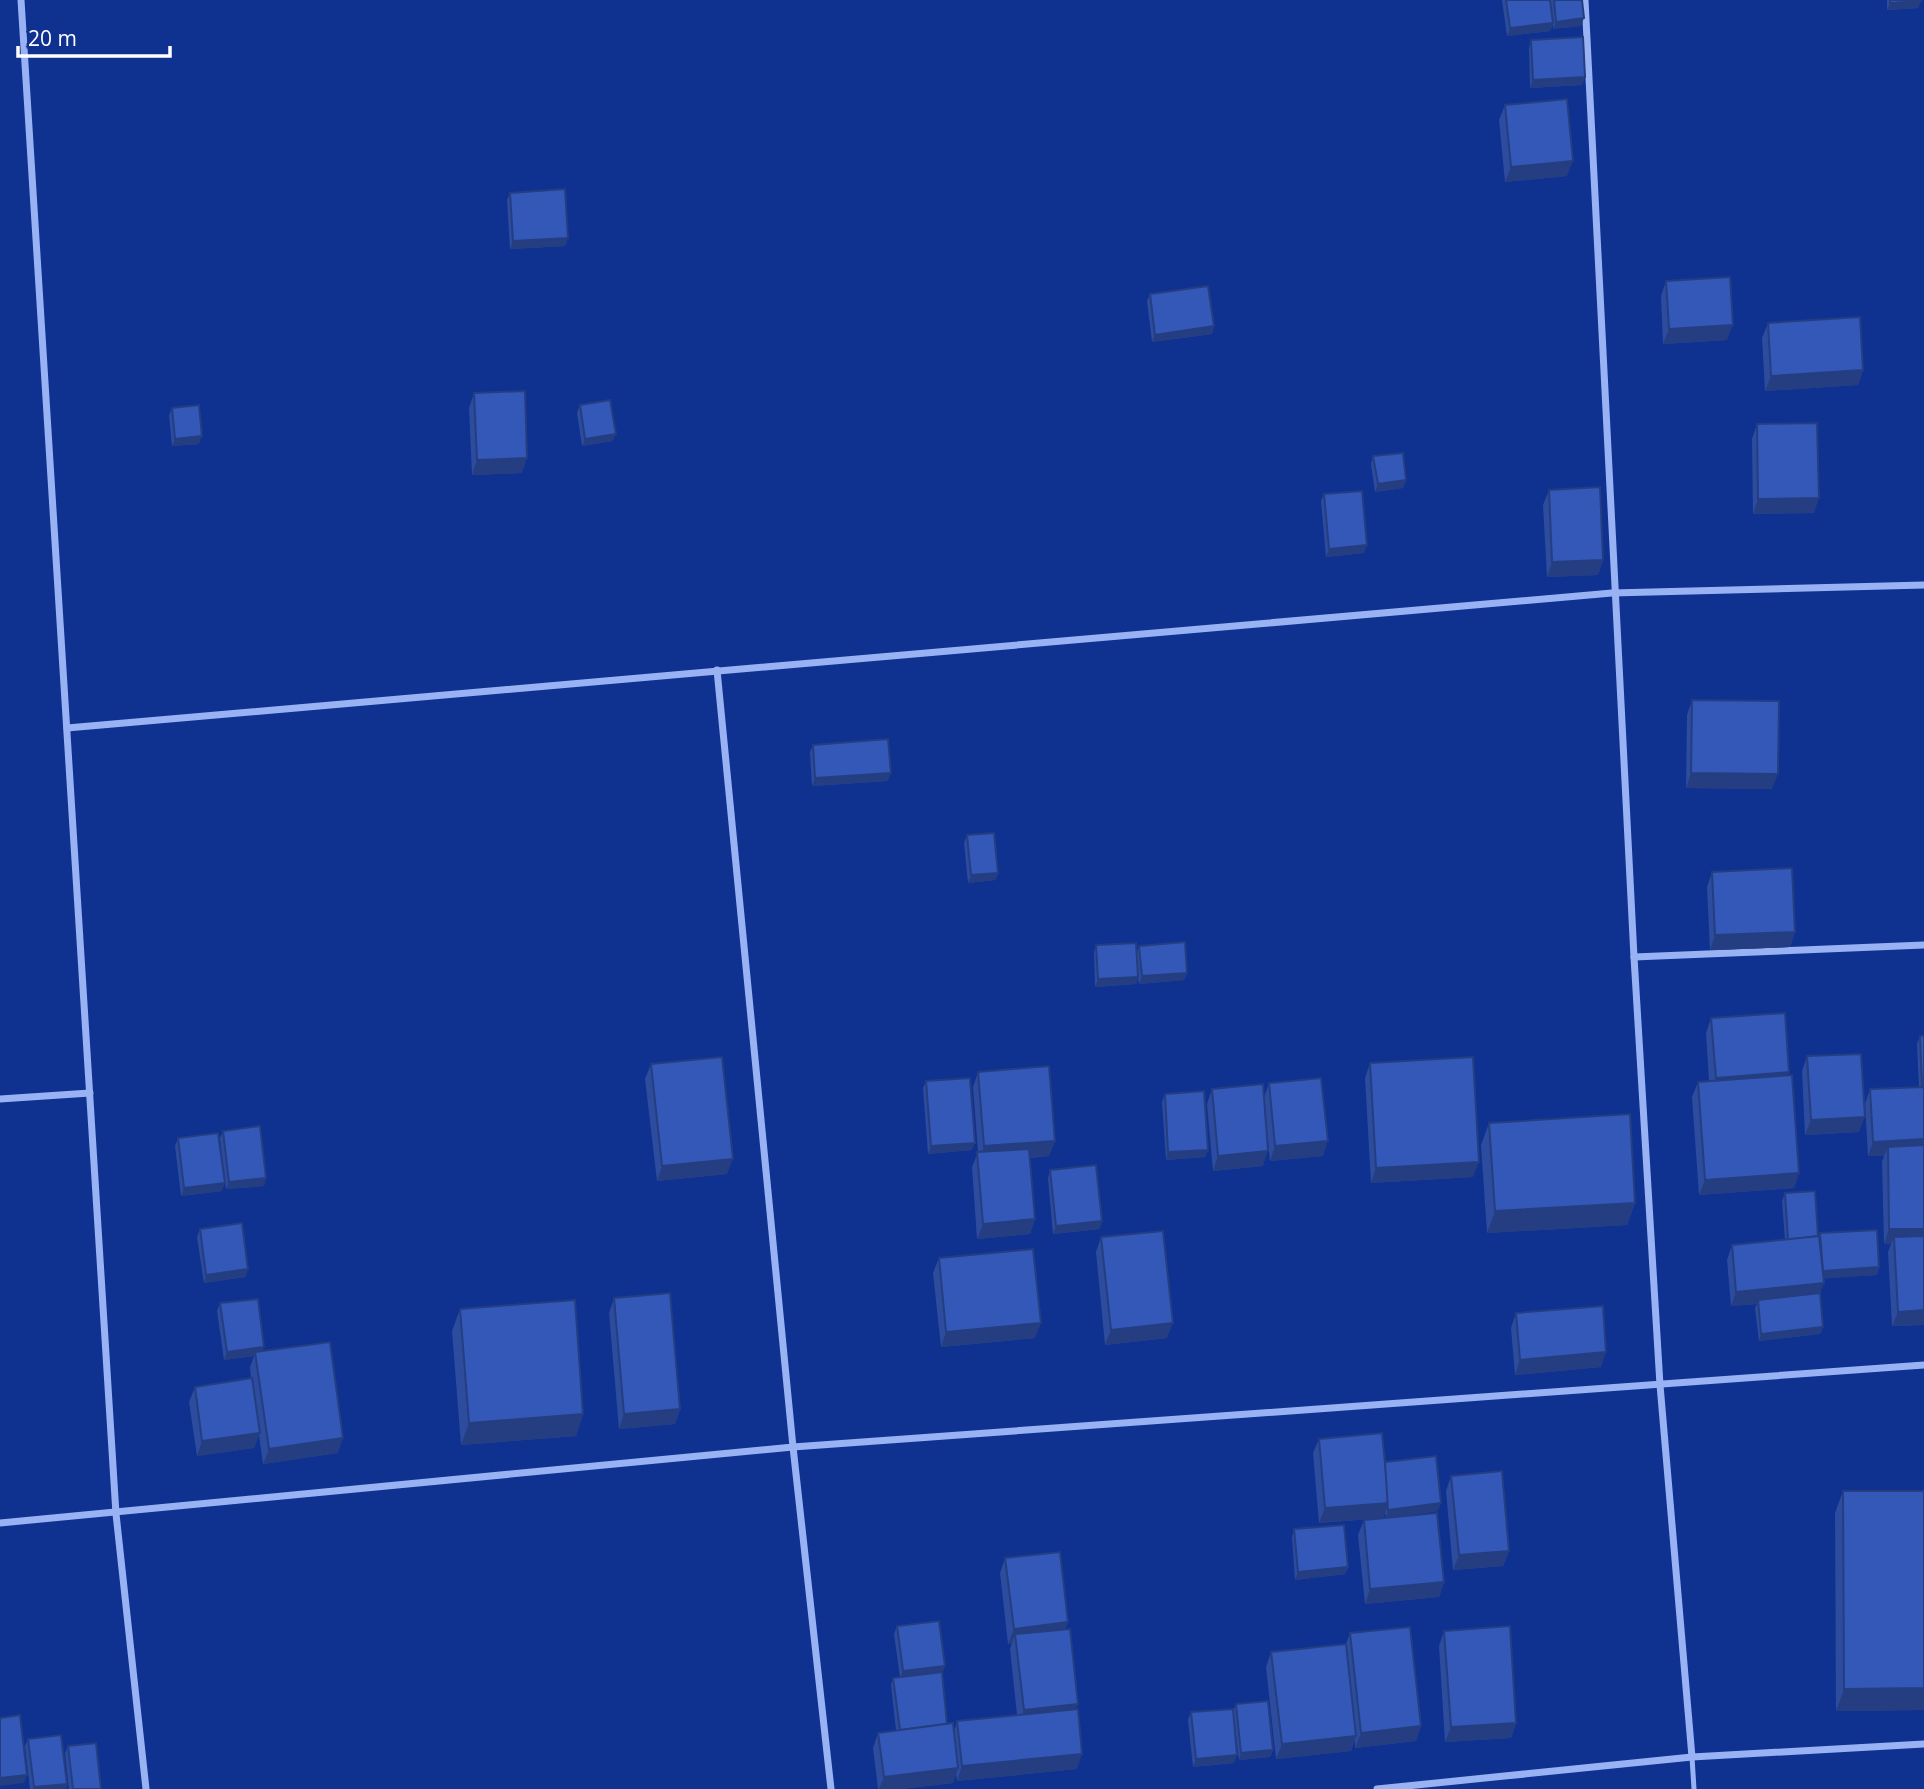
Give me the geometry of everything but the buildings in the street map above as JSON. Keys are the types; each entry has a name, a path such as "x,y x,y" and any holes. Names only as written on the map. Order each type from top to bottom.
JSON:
{"street":[{"path":"21,0 116,1514 146,1789"},
{"path":"1585,0 1612,593 1633,957 1660,1385 1692,1757"},
{"path":"67,728 1612,593 1924,585"},
{"path":"717,670 793,1447 831,1789"},
{"path":"1633,957 1924,945"},
{"path":"0,1099 90,1093"},
{"path":"0,1523 116,1514 793,1447 1924,1365"},
{"path":"1377,1789 1692,1757 1924,1744"}],"lane":[{"path":"1692,1757 1694,1789"}]}
